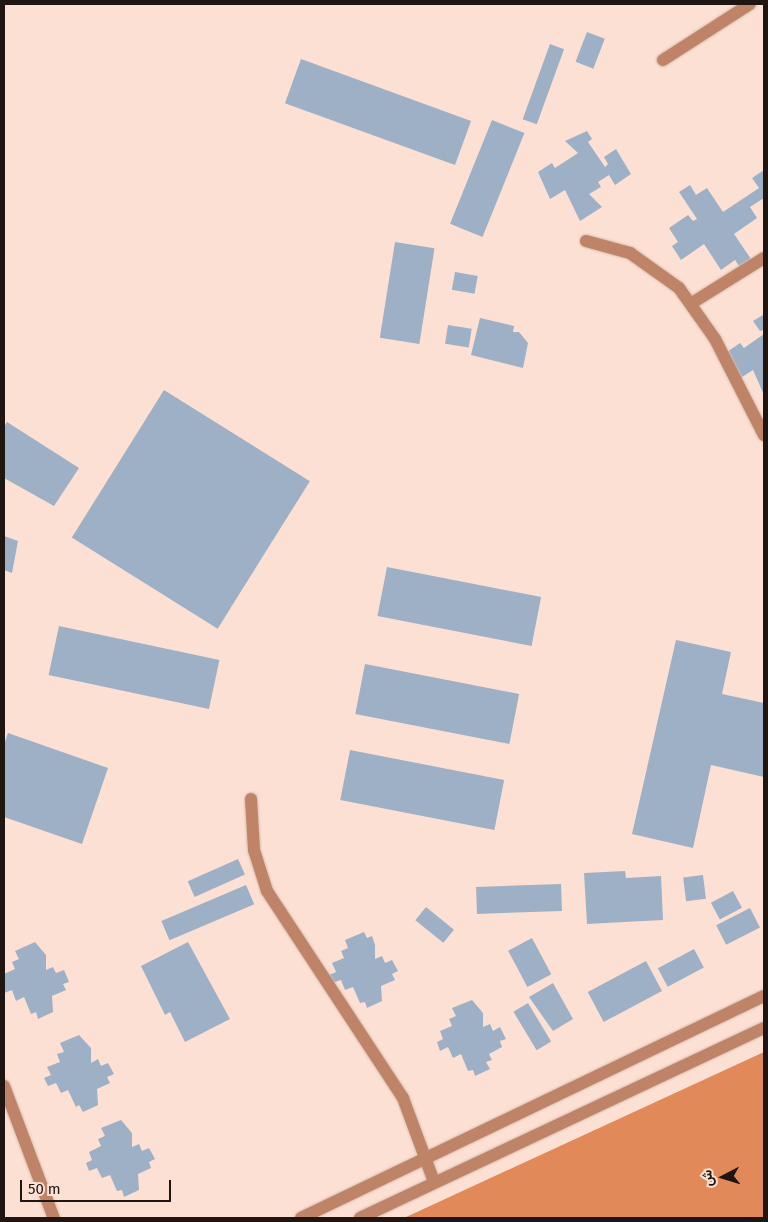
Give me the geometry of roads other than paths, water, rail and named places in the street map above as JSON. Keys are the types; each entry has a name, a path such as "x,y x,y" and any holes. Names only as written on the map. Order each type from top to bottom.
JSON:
{"street":[{"path":"663,60 750,4"},
{"path":"586,241 647,261 692,303 716,339 760,417 764,435"},
{"path":"692,303 764,258"},
{"path":"251,799 254,850 268,891 403,1098 434,1182"},
{"path":"301,1218 764,996"},
{"path":"360,1218 764,1028"},
{"path":"4,1086 54,1218"}]}
